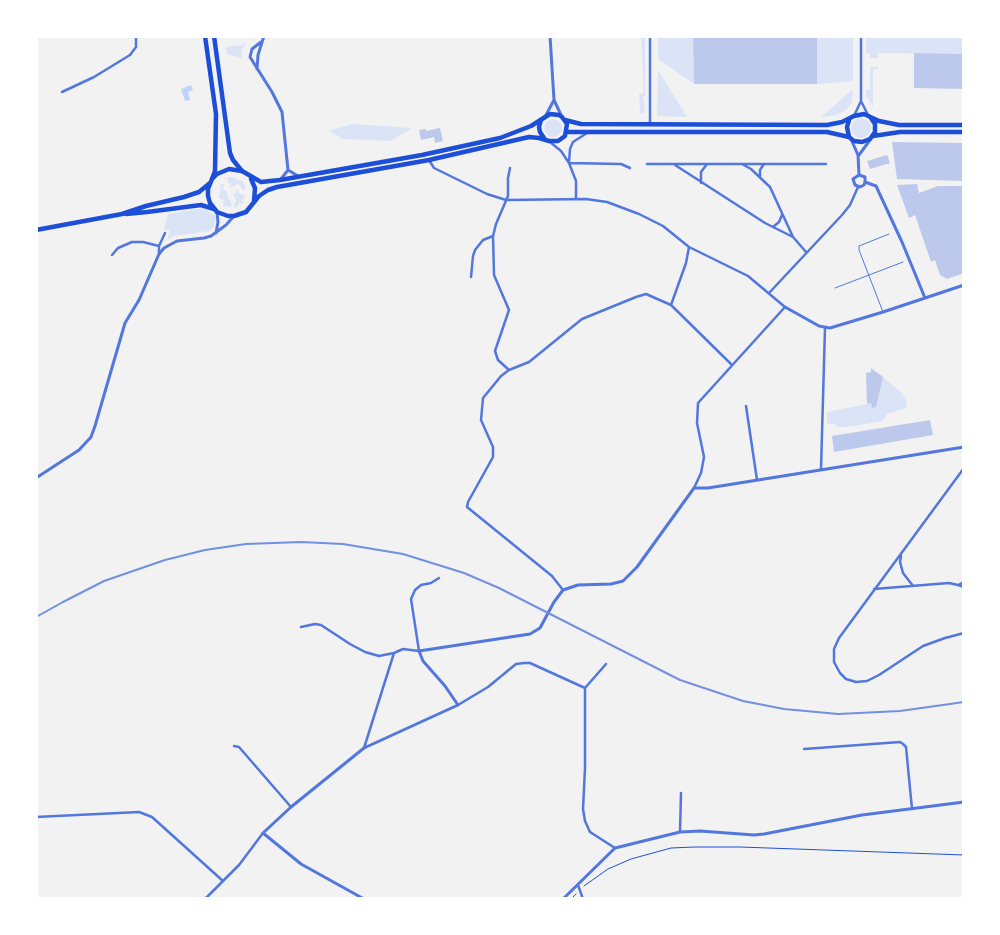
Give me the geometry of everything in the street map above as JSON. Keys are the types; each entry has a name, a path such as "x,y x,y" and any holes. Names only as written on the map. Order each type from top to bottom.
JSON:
{"main road":[{"path":"205,36 216,114 216,171 211,181 208,196 216,210"},
{"path":"214,36 230,153 242,171 261,182 422,155 500,138 527,128 544,117 554,114 581,124 827,125 864,114 878,121 899,125 964,125"},
{"path":"869,116 875,124 872,138"},
{"path":"544,117 539,127 540,132 547,140"},
{"path":"850,137 847,128 852,117"},
{"path":"122,214 201,204 228,216 234,216 246,212 268,190 277,187 429,160 525,138 535,137 558,141 562,139 566,132 567,124 564,119"},
{"path":"566,132 827,132 850,137 858,142 900,132 964,132"},
{"path":"36,230 122,214 192,195 205,188 217,174 228,169 242,171"},
{"path":"249,176 255,188 254,202"}],"street":[{"path":"62,92 94,78 130,55 136,47 136,36"},
{"path":"257,70 257,58 264,36"},
{"path":"550,36 554,100 564,119"},
{"path":"650,36 650,124"},
{"path":"852,117 861,101 861,36"},
{"path":"262,42 251,50 250,57 282,112 288,170 280,180"},
{"path":"250,57 257,58"},
{"path":"544,117 554,100"},
{"path":"861,101 869,116"},
{"path":"569,163 573,142 589,132"},
{"path":"850,137 858,156 859,175"},
{"path":"858,156 872,138"},
{"path":"547,140 561,151 569,163 576,181 576,199"},
{"path":"429,160 434,168 487,194 506,200 576,199 606,202 639,214 663,226 689,247 748,276 785,307 825,328 884,312 964,285"},
{"path":"569,163 621,164 630,168"},
{"path":"647,164 826,164"},
{"path":"674,164 701,183 793,237"},
{"path":"701,183 701,172 707,164"},
{"path":"740,164 760,177 770,187 793,237 807,253"},
{"path":"760,177 760,170 764,164"},
{"path":"509,370 498,360 495,351 509,310 494,275 493,236 508,196 510,168"},
{"path":"288,170 298,176"},
{"path":"858,187 853,179 859,175 865,177 866,182 876,186 925,298"},
{"path":"858,187 864,186 866,182"},
{"path":"769,294 850,205 858,187"},
{"path":"216,210 218,222 216,233"},
{"path":"774,227 779,222 782,213"},
{"path":"36,478 79,450 91,437 125,323 139,300 159,254 164,248 177,240 204,238 216,233 234,216"},
{"path":"159,254 159,246 164,233"},
{"path":"471,277 475,250 483,240 493,236"},
{"path":"112,255 118,248 132,242 143,242 159,246"},
{"path":"671,305 686,263 689,247"},
{"path":"563,590 552,576 467,506 493,457 493,447 482,420 483,398 501,376 509,370 529,362 582,319 646,294 671,305 731,364"},
{"path":"301,628 315,624 321,625 350,644 365,652 379,656 403,649 419,651 530,634 540,628 563,590 578,585 617,583 627,578 694,488 701,473 704,457 697,423 698,403 725,374 731,364 762,334 785,307"},
{"path":"821,469 825,328"},
{"path":"746,406 757,480"},
{"path":"694,488 708,488 964,447"},
{"path":"964,468 835,644 834,662 846,679 856,682 867,681 923,646 964,633"},
{"path":"901,554 900,568 905,578 913,586"},
{"path":"439,578 431,583 421,585 415,590 411,599 419,651 423,661 445,686 458,706"},
{"path":"958,585 964,582"},
{"path":"874,589 949,584 964,587"},
{"path":"364,748 394,653"},
{"path":"205,899 240,865 263,833 364,748 458,706 488,687 516,664 530,663 584,688"},
{"path":"606,664 584,688 585,768 583,809 585,821 590,832 615,848"},
{"path":"804,749 900,742 906,748 912,809"},
{"path":"234,746 240,746 292,807"},
{"path":"680,832 681,793"},
{"path":"563,899 615,848 680,832 700,831 754,836 862,815 964,802"},
{"path":"36,817 139,812 152,817 223,881"},
{"path":"263,833 301,864 364,899"},
{"path":"578,884 583,899"}],"lane":[{"path":"884,312 859,246 890,234"},
{"path":"836,288 903,262"}],"path":[{"path":"571,899 579,890 608,869 631,859 671,848 740,847 964,855"}],"shaded area":[{"path":"641,36 645,36 645,96 643,96 645,108 644,113 640,114 639,94 644,93"},
{"path":"658,36 693,36 694,84 658,59"},
{"path":"817,36 853,36 853,81 817,84"},
{"path":"866,36 941,36 964,39 964,54 878,53 878,58 870,58 870,53 866,53"},
{"path":"246,42 241,51 242,58 227,54 226,47 241,45"},
{"path":"870,67 878,67 878,69 873,69 873,106 866,97 866,90 870,90"},
{"path":"658,70 687,117 657,116"},
{"path":"853,89 852,103 845,111 821,117"},
{"path":"861,118 868,121 871,128 868,135 861,138 854,135 851,128 854,121"},
{"path":"553,119 559,122 562,128 559,134 553,137 547,134 544,128 547,122"},
{"path":"352,124 412,128 390,141 343,139 329,131"},
{"path":"235,177 236,180 242,181 245,185 245,190 239,184 229,188 231,184 228,183 228,179 223,180"},
{"path":"221,184 224,184 223,189 227,192 227,197 232,204 231,207 223,206 224,200 219,198"},
{"path":"237,189 245,197 242,200 244,203 239,203 236,208 234,206 236,201 233,194 236,193"},
{"path":"203,208 216,216 214,227 209,231 174,236 167,240 170,231 164,229 168,214"},
{"path":"883,377 901,392 907,402 906,408 887,414 883,421 847,427 836,427 836,424 827,424 827,412 877,402"}],"water":[{"path":"191,85 193,90 188,92 190,100 185,101 181,89"}],"building":[{"path":"693,36 817,36 817,84 694,84"},
{"path":"914,53 964,54 964,89 914,88"},
{"path":"440,128 443,141 435,143 434,137 421,140 419,130 426,129 426,131"},
{"path":"892,142 964,143 964,181 897,179"},
{"path":"887,155 890,163 870,169 867,161"},
{"path":"917,184 919,193 938,186 964,186 964,273 947,279 940,275 935,260 931,262 915,215 909,218 897,185"},
{"path":"871,368 883,377 876,407 872,408 871,403 867,404 866,373 871,372"},
{"path":"930,420 933,435 834,452 832,436"}],"railway":[{"path":"36,617 104,581 165,560 205,550 246,544 301,542 343,544 403,554 464,573 499,588 680,680 743,701 784,709 838,714 900,711 964,702"}]}
